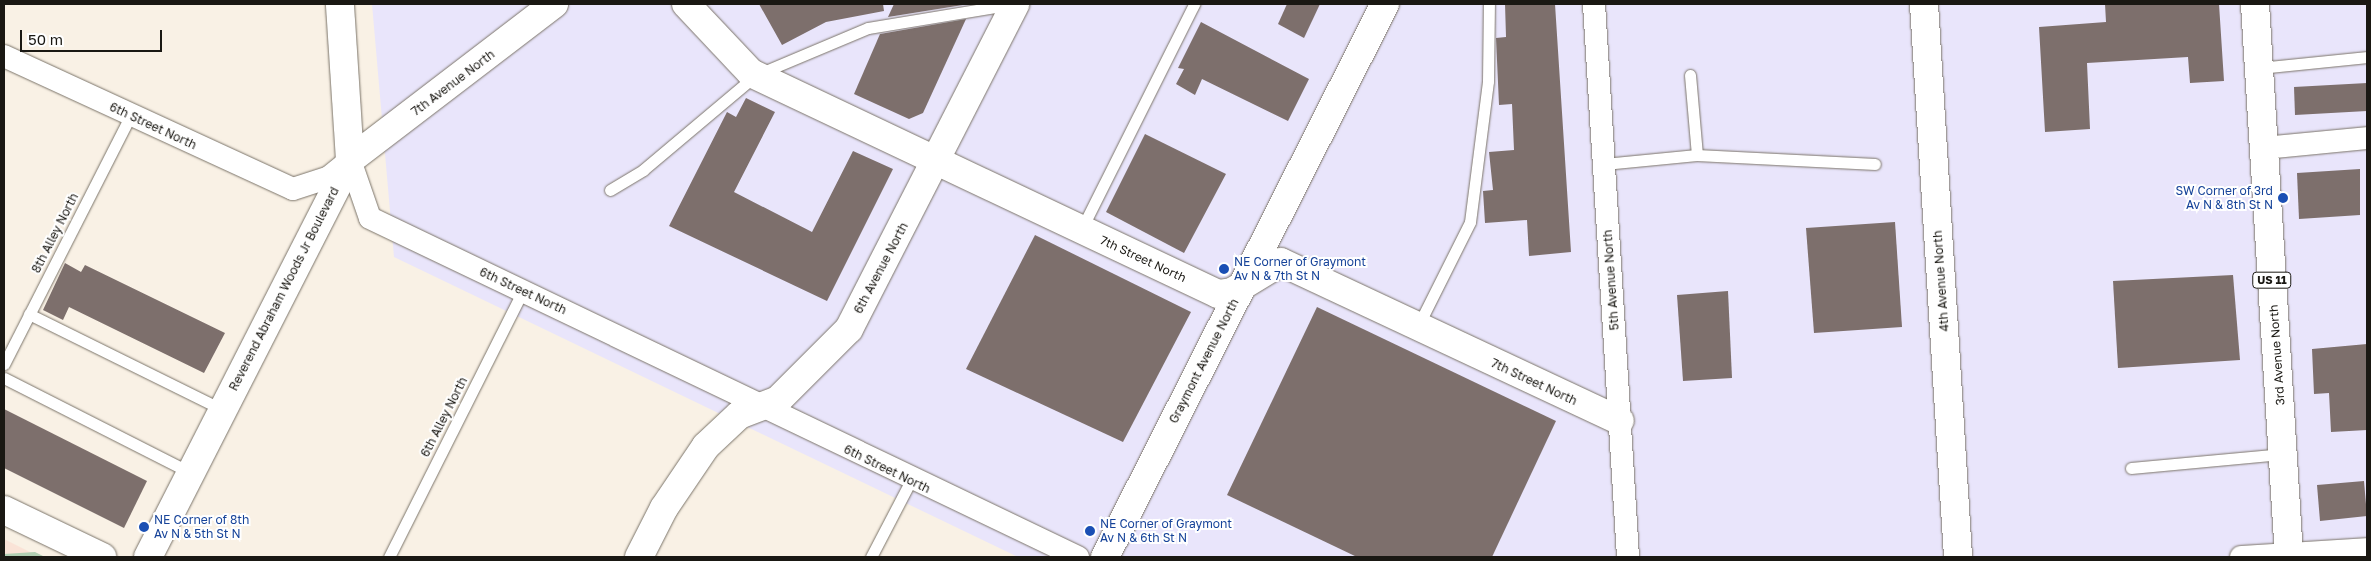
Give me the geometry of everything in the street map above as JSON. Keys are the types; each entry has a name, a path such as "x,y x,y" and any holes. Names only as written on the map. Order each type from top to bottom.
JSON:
{"street":[{"path":"340,4 350,160"},
{"name":"7th Avenue North","path":"350,160 554,4"},
{"name":"7th Street North","path":"686,4 738,64 756,75 1218,294 1242,286 1281,262 1417,328 1620,421"},
{"name":"6th Avenue North","path":"639,557 664,508 706,446 739,415 778,400 849,328 937,160 1014,4"},
{"name":"Graymont Avenue North","path":"1105,557 1385,4"},
{"name":"5th Avenue North","path":"1594,4 1628,557"},
{"name":"4th Avenue North","path":"1924,4 1958,557"},
{"name":"3rd Avenue North","path":"2255,4 2289,556"},
{"name":"6th Street North","path":"4,56 293,189 329,177 350,160 370,218 524,289 759,408 1078,557"},
{"path":"2264,148 2367,138"},
{"name":"Reverend Abraham Woods Jr Boulevard","path":"148,557 350,160"},
{"path":"4,510 102,557"},
{"path":"2240,557 2289,556 2367,549"}],"lane":[{"path":"610,190 642,170 756,75 868,28 1014,4"},
{"path":"1081,230 1194,4"},
{"path":"1417,328 1470,222 1488,81 1490,4"},
{"path":"2259,68 2367,57"},
{"path":"1690,75 1697,155"},
{"name":"8th Alley North","path":"4,364 131,115"},
{"path":"1604,164 1697,155 1875,164"},
{"name":"6th Alley North","path":"389,557 524,289"},
{"path":"29,314 223,410"},
{"path":"4,378 191,473"},
{"path":"2131,468 2283,454"},
{"path":"871,557 911,480"}],"shaded area":[{"path":"372,4 2367,4 2367,557 1018,557 394,257"},
{"path":"4,539 40,557 4,557"}],"green space":[{"path":"35,552 45,557 4,557 4,554"}],"building":[{"path":"759,4 883,4 884,11 826,22 782,45"},
{"path":"894,4 969,4 888,17"},
{"path":"1287,4 1320,4 1304,38 1278,24"},
{"path":"1505,4 1555,4 1571,252 1529,256 1527,220 1485,223 1483,191 1493,190 1489,152 1514,150 1512,104 1499,105 1496,38 1506,37"},
{"path":"2105,4 2219,4 2224,81 2190,83 2188,57 2087,63 2090,129 2045,132 2039,27 2106,22"},
{"path":"966,19 923,113 909,119 854,94 880,34"},
{"path":"1201,22 1309,79 1288,121 1202,79 1195,95 1176,84 1184,69 1178,68"},
{"path":"2367,83 2367,111 2295,115 2294,87"},
{"path":"746,98 775,112 734,192 812,232 853,151 893,169 827,301 669,226 727,112 736,117"},
{"path":"1145,134 1226,174 1184,253 1106,212"},
{"path":"2360,169 2360,215 2299,219 2297,173"},
{"path":"1895,222 1902,327 1814,333 1806,228"},
{"path":"1035,235 1191,312 1123,442 966,369"},
{"path":"65,263 81,272 85,265 225,333 204,373 69,307 63,320 43,310"},
{"path":"2233,275 2240,360 2118,368 2113,281"},
{"path":"1728,291 1732,378 1683,381 1677,295"},
{"path":"1317,307 1556,421 1492,557 1357,557 1227,495"},
{"path":"2367,344 2367,430 2331,432 2329,393 2314,394 2312,349"},
{"path":"4,409 147,481 124,528 4,468"},
{"path":"2364,481 2367,516 2320,521 2317,485"}],"place":[{"name":"SW Corner of 3rd Av N & 8th St N","path":"2283,198"},
{"name":"NE Corner of Graymont Av N & 7th St N","path":"1224,269"},
{"name":"NE Corner of 8th Av N & 5th St N","path":"144,527"},
{"name":"NE Corner of Graymont Av N & 6th St N","path":"1090,531"}]}
